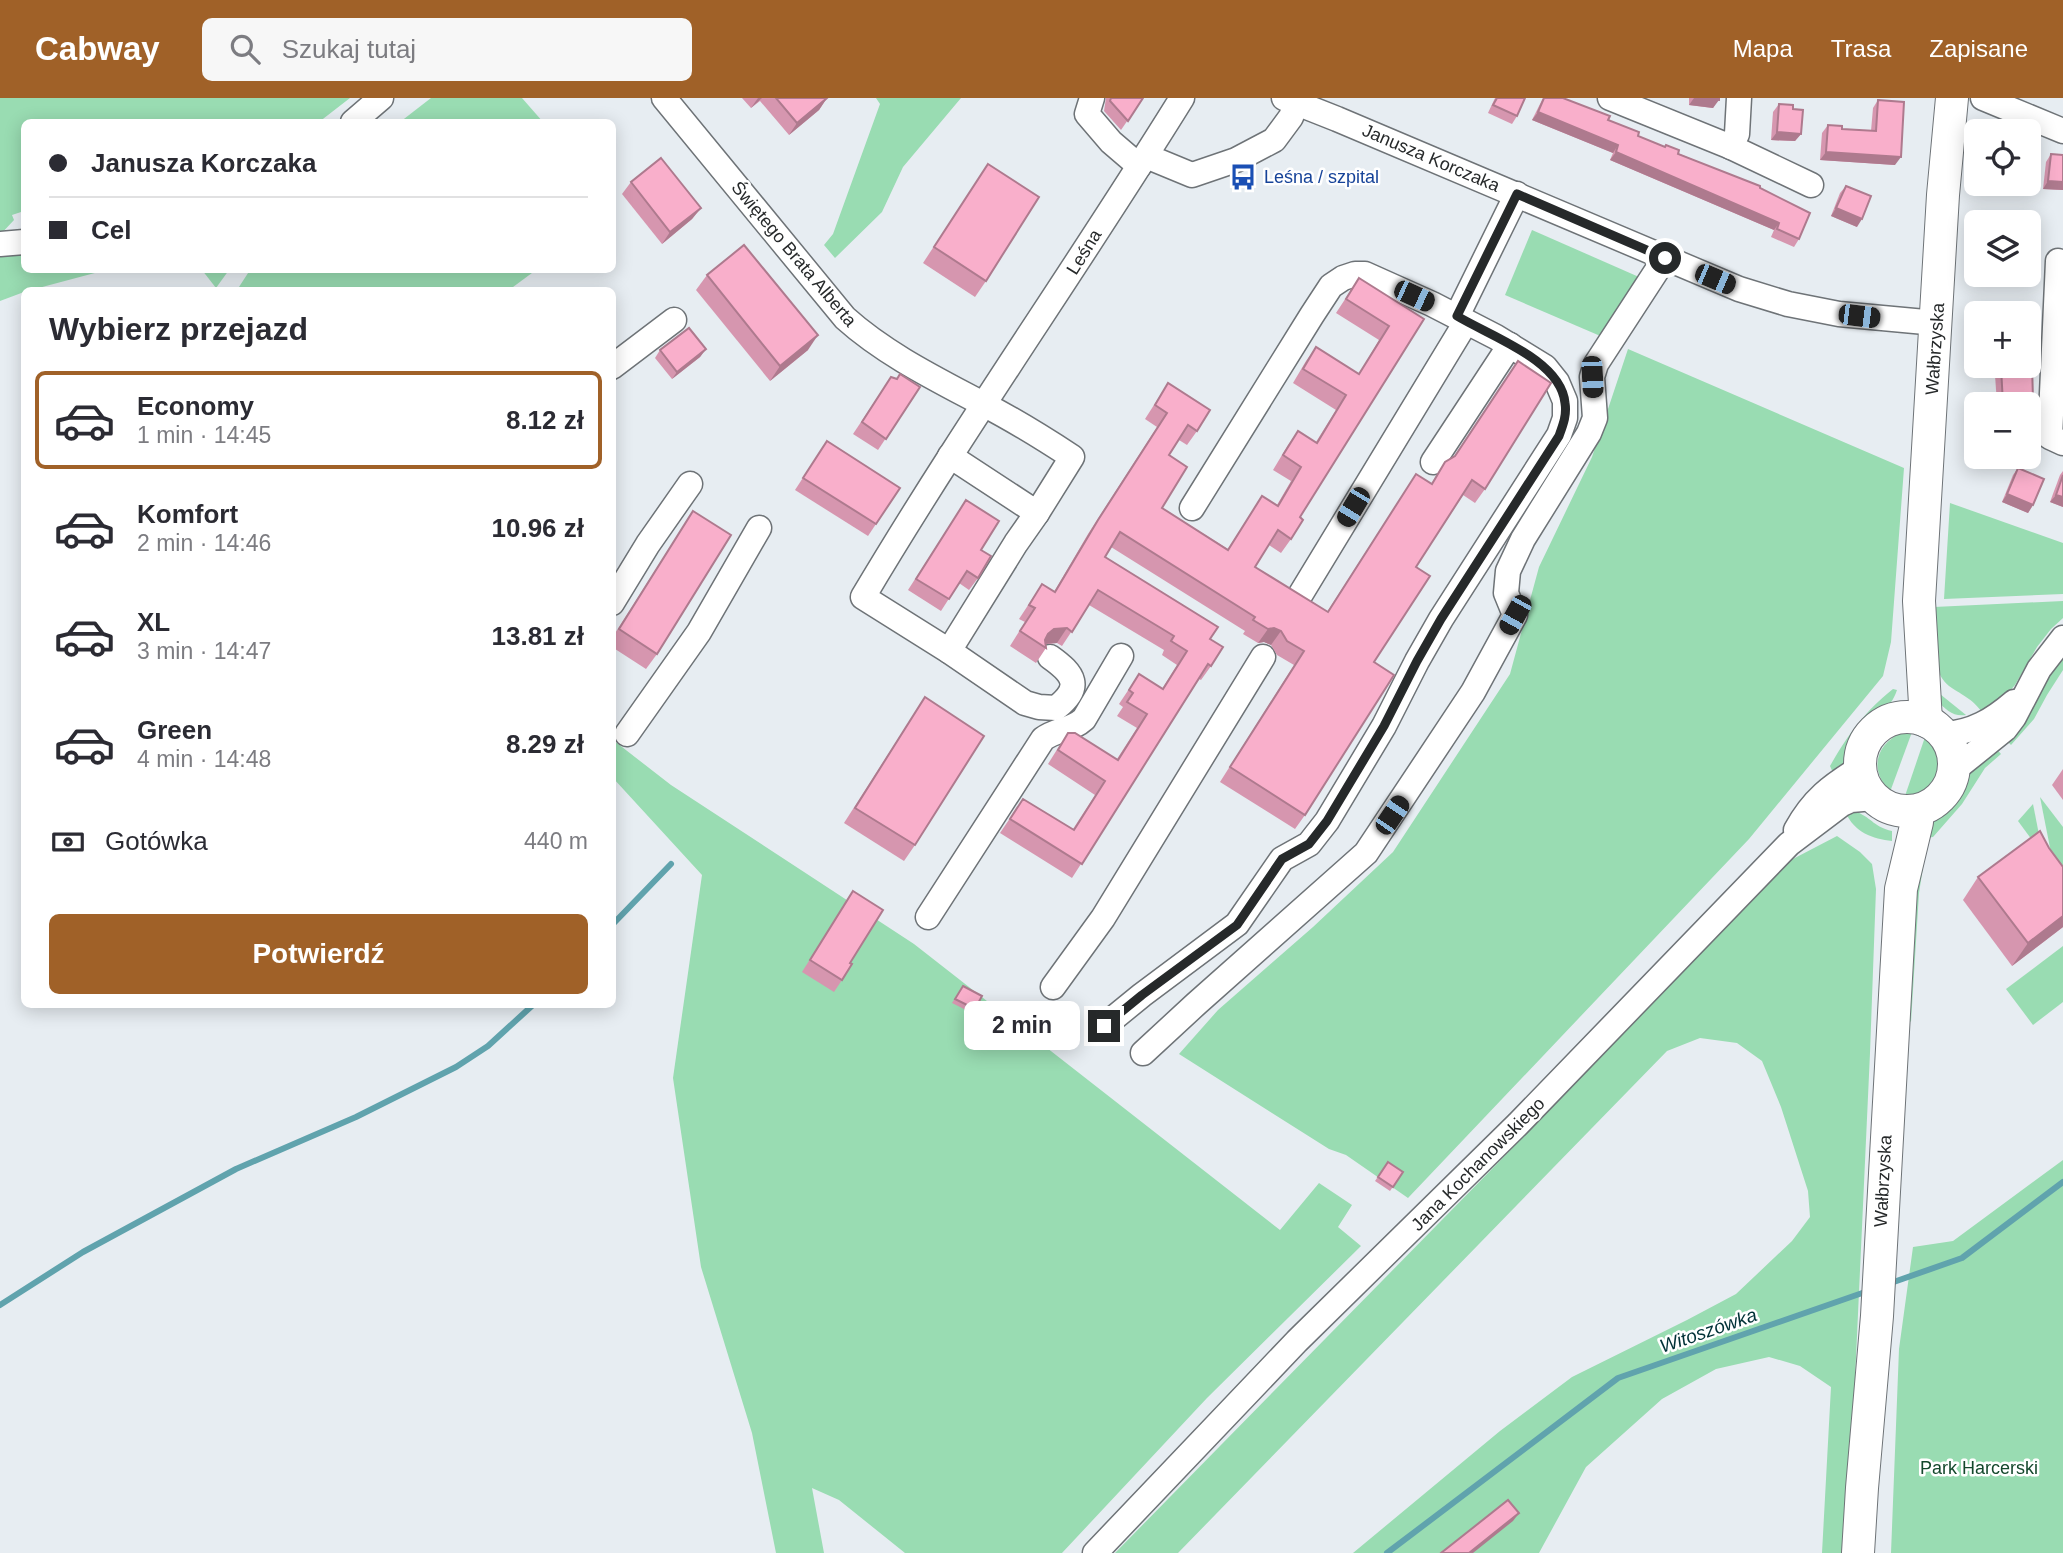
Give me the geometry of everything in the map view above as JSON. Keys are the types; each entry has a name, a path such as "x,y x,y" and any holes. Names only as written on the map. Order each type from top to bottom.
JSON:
{"main road":[{"name":"Wałbrzyska","path":"1893,719 1902,695 1919,601 1943,195 1952,98"},
{"name":"Wałbrzyska","path":"1919,601 1935,727"},
{"path":"1879,802 1900,811 1917,811 1940,799 1950,786 1954,770 1951,744 1935,727 1904,717 1893,719 1875,730 1868,738 1860,757 1860,768 1867,789 1879,802 1892,831 1893,852 1901,889"},
{"name":"Wałbrzyska","path":"1858,1553 1877,1316 1901,889 1917,822 1917,811"}],"street":[{"path":"356,119 381,98"},
{"name":"Świętego Brata Alberta","path":"664,98 845,318 859,331 940,382 984,404"},
{"path":"1092,98 1087,114 1111,142 1142,161 1192,175 1236,160 1274,141 1292,117 1290,101"},
{"name":"Leśna","path":"949,651 863,597 916,508 1182,98"},
{"path":"1611,98 1731,147 1811,185"},
{"path":"1731,147 1737,134 1739,98"},
{"path":"1983,98 2063,131"},
{"name":"Janusza Korczaka","path":"1290,101 1740,289 1788,304 1839,314 1937,323"},
{"path":"1299,597 1462,319 1517,194"},
{"path":"0,244 21,242"},
{"path":"1143,1053 1366,853 1416,779 1473,692 1515,615 1506,593 1508,572 1524,539 1589,433 1595,418 1592,377 1596,364 1665,258"},
{"path":"2063,263 2058,261 2050,437 2063,443"},
{"path":"1104,1026 1237,925 1282,859 1309,844 1327,821 1384,726 1441,619 1559,436 1565,418 1565,401 1557,382 1545,367 1510,345 1462,319 1365,274 1343,278 1331,286 1192,508"},
{"path":"616,364 674,320"},
{"path":"1433,462 1510,345"},
{"path":"984,404 1072,457 949,651 1025,703 1056,708 1066,700 1073,689 1072,677 1065,667 1050,657"},
{"path":"950,456 1037,513"},
{"path":"616,596 690,484"},
{"path":"628,734 699,632 759,528"},
{"path":"1954,770 2005,729 2046,657 2063,638"},
{"path":"928,916 1043,739 1051,733 1075,727 1084,719 1121,656"},
{"path":"1053,988 1103,918 1263,657"},
{"path":"1935,727 1959,733 1979,726 1998,715 2025,692"},
{"path":"1789,844 1815,802 1834,784 1860,768"},
{"name":"Jana Kochanowskiego","path":"1095,1553 1297,1341 1518,1124 1789,844 1842,804 1851,800 1879,802"}],"green space":[{"path":"0,98 350,98 323,119 21,119 21,212 12,215 14,220 0,235"},
{"path":"431,98 522,98 540,119 404,119"},
{"path":"876,98 961,98 903,167 882,212 835,258 824,245 833,234 880,104"},
{"path":"1532,230 1639,277 1605,338 1505,295"},
{"path":"21,252 21,273 95,273 42,287 21,287 21,293 0,301 0,255"},
{"path":"204,273 227,273 217,287"},
{"path":"248,273 532,273 513,287 239,287"},
{"path":"1628,349 1904,468 1891,642 1883,676 1749,839 1408,1198 1346,1155 1329,1149 1179,1054 1218,1010 1393,852 1510,674 1539,567 1592,457"},
{"path":"1950,503 2063,543 2063,594 1944,599"},
{"path":"2063,601 2063,618 2037,647 2015,685 2001,701 1983,713 1971,700 1949,686 1938,671 1934,650 1934,607"},
{"path":"2063,655 2063,670 2034,719 2011,745 2003,737"},
{"path":"1893,689 1897,690 1891,703 1865,729 1849,759 1834,775 1830,766 1850,734 1873,706"},
{"path":"1940,694 1966,715 1953,714 1947,710 1937,700"},
{"path":"1903,732 1912,732 1890,792 1879,775 1878,758 1886,743"},
{"path":"1925,737 1936,747 1939,754 1941,775 1930,790 1905,796"},
{"path":"616,742 671,785 914,944 1280,1230 1319,1183 1352,1205 1338,1227 1361,1246 1207,1398 1062,1553 905,1553 839,1500 812,1488 824,1553 776,1553 752,1433 701,1267 673,1078 702,875 616,781"},
{"path":"1993,745 2001,754 1985,768 1962,804 1933,837 1920,839 1932,818 1956,795 1966,771"},
{"path":"2040,797 2063,827 2063,880 2054,868"},
{"path":"2033,804 2043,855 2018,821"},
{"path":"1857,812 1892,831 1892,841 1859,830 1846,813"},
{"path":"1837,836 1872,864 1876,889 1847,1553 1822,1553 1831,1387 1800,1366 1769,1357 1716,1369 1662,1399 1586,1467 1539,1553 1353,1553 1500,1431 1572,1377 1736,1294 1792,1241 1810,1217 1808,1191 1781,1107 1762,1061 1737,1043 1700,1038 1667,1051 1178,1553 1115,1553 1791,860"},
{"path":"1915,861 1924,861 1919,893 1911,1022 1905,1016"},
{"path":"2063,946 2063,1002 2033,1025 2006,989"},
{"name":"Park Harcerski","path":"2063,1160 2063,1553 1891,1553 1899,1349 1913,1247 1953,1241"}],"building":[{"path":"776,98 827,98 797,123"},
{"path":"1111,98 1143,98 1128,121 1110,101"},
{"path":"1497,98 1525,98 1517,116 1493,105"},
{"path":"1544,98 1563,98 1610,116 1608,120 1639,132 1638,136 1679,150 1678,154 1760,186 1810,213 1799,239 1777,229 1779,223 1616,152 1618,145 1538,112"},
{"path":"1878,100 1904,102 1901,157 1826,152 1828,125 1842,126 1842,129 1876,131"},
{"path":"1779,104 1793,105 1793,109 1803,110 1801,134 1777,132"},
{"path":"2051,154 2063,155 2063,182 2048,181"},
{"path":"661,158 701,208 670,232 631,182"},
{"path":"988,164 1039,197 986,281 934,247"},
{"path":"1846,186 1871,196 1862,219 1836,208"},
{"path":"744,245 818,335 780,366 707,275"},
{"path":"1359,278 1424,319 1300,517 1303,520 1291,539 1278,530 1255,567 1328,612 1416,474 1432,484 1445,462 1455,456 1518,361 1551,383 1485,489 1472,480 1416,567 1430,576 1374,662 1394,675 1305,815 1230,767 1304,651 1287,641 1281,631 1268,629 1253,620 1255,617 1120,532 1105,557 1218,627 1210,639 1223,647 1211,666 1208,664 1082,864 1010,819 1023,799 1074,830 1105,781 1058,750 1068,733 1075,733 1118,760 1147,714 1127,702 1133,693 1129,690 1139,674 1163,689 1187,651 1171,641 1174,636 1098,590 1072,632 1067,628 1054,629 1045,640 1046,648 1020,631 1035,608 1029,605 1042,584 1055,592 1167,413 1155,405 1168,383 1210,410 1197,431 1188,425 1169,455 1187,467 1162,508 1228,550 1262,496 1278,506 1301,467 1283,455 1298,431 1317,443 1346,395 1303,369 1316,347 1359,374 1389,326 1346,299"},
{"path":"689,328 706,349 677,372 660,350"},
{"path":"900,374 920,387 886,439 862,422 891,377 897,379"},
{"path":"2002,378 2032,378 2033,392 2002,392"},
{"path":"827,441 900,488 876,524 803,478"},
{"path":"2018,469 2044,479 2033,505 2007,494"},
{"path":"2063,475 2063,497 2056,495"},
{"path":"966,500 999,521 981,550 991,556 978,578 967,571 949,599 916,579"},
{"path":"693,511 731,535 657,654 619,629"},
{"path":"925,697 984,736 915,845 855,808"},
{"path":"2040,831 2063,867 2063,916 2028,943 1978,877"},
{"path":"853,891 883,910 842,980 810,960"},
{"path":"963,986 982,996 975,1009 955,999"},
{"path":"1388,1162 1403,1172 1393,1187 1378,1177"},
{"path":"1508,1500 1519,1513 1469,1553 1441,1553"}],"waterway":[{"path":"616,921 671,864"},
{"path":"0,1305 83,1252 236,1169 356,1117 456,1067 488,1046 530,1008"},
{"name":"Witoszówka","path":"1888,1284 1962,1258 2063,1182"},
{"name":"Witoszówka","path":"1387,1553 1618,1378 1868,1291"}],"place":[{"name":"Leśna / szpital","path":"1243,177"}],"route":[{"path":"1104,1026 1237,925 1282,859 1309,844 1327,821 1384,726 1441,619 1559,436 1565,418 1565,401 1557,382 1545,367 1457,316 1517,194 1665,258"}]}
